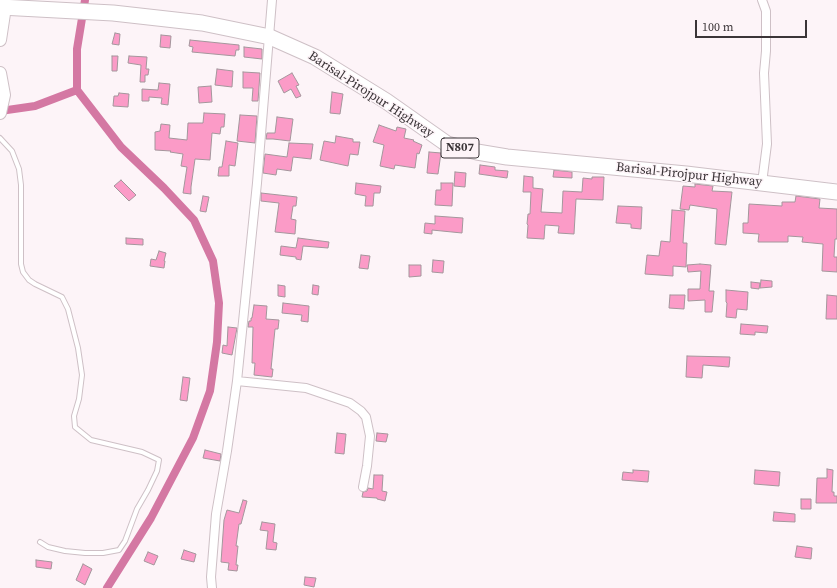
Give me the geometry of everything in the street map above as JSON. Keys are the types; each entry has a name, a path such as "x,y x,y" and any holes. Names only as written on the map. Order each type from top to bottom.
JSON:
{"highway":[{"name":"Barisal-Pirojpur Highway","path":"2,7 113,13 202,23 270,37 316,57 386,101 447,144 477,152 507,157 686,174 837,192"}],"street":[{"path":"212,588 211,577 216,514 228,451 237,381 257,183 272,0"},
{"path":"762,0 766,11 766,50 764,73 768,144 762,183"},
{"path":"0,40 2,7"},
{"path":"0,73 4,95 0,113"},
{"path":"237,381 306,388 350,402 361,411 366,417 370,436 367,466 362,487"}],"lane":[{"path":"0,138 12,151 19,169 21,185 21,264 29,280 34,284 62,297 68,309 78,348 82,375 79,399 74,416 74,427 91,440 142,452 159,460 157,471 148,490 136,509 119,550 103,553 65,551 48,547 40,542"}],"building":[{"path":"115,33 120,34 119,45 112,44"},
{"path":"161,35 171,36 170,48 160,47"},
{"path":"190,40 239,45 239,50 236,50 235,56 192,52 193,47 189,46"},
{"path":"244,47 262,49 262,59 244,57"},
{"path":"112,56 118,56 117,71 112,71"},
{"path":"129,56 147,57 146,69 149,69 148,75 145,75 145,82 140,82 141,65 128,63"},
{"path":"217,69 233,71 232,87 215,85"},
{"path":"243,72 260,73 258,101 252,101 253,88 243,88"},
{"path":"292,73 299,85 296,86 301,96 296,98 291,89 284,93 278,81"},
{"path":"159,83 170,84 168,105 161,104 162,98 149,97 149,101 142,101 142,89 158,90"},
{"path":"211,86 212,102 199,103 198,87"},
{"path":"332,92 343,94 340,114 330,113"},
{"path":"119,93 129,94 128,107 113,106 114,96 118,96"},
{"path":"204,113 225,114 224,127 221,127 220,134 212,133 210,160 195,159 191,194 183,193 187,167 181,166 183,154 170,152 171,151 155,150 155,132 160,131 161,124 170,125 169,138 187,140 188,123 203,123"},
{"path":"240,115 257,116 255,143 237,141"},
{"path":"277,117 293,119 290,141 266,139 267,133 275,133"},
{"path":"379,125 396,131 397,127 406,129 404,138 414,140 413,141 422,145 419,154 417,153 415,168 395,165 394,169 380,166 384,145 373,142"},
{"path":"336,136 353,139 353,142 360,142 358,155 350,154 348,166 320,160 324,141 335,143"},
{"path":"226,141 238,143 235,166 229,165 229,176 218,176 219,167 222,167"},
{"path":"289,143 313,144 311,159 293,157 291,171 277,169 276,175 263,173 265,154 287,157"},
{"path":"429,152 441,153 438,174 427,173"},
{"path":"480,165 495,167 495,170 508,171 507,178 479,174"},
{"path":"554,170 572,172 572,178 553,177"},
{"path":"455,172 466,173 465,187 454,186"},
{"path":"524,176 533,177 533,188 543,189 541,212 562,213 563,191 582,192 583,178 592,179 592,177 604,177 603,200 576,199 574,234 558,233 559,226 545,225 544,239 527,238 527,224 528,214 530,214 531,192 523,192"},
{"path":"121,180 136,195 129,201 114,186"},
{"path":"356,183 381,186 380,193 374,193 373,206 365,206 366,196 355,194"},
{"path":"441,183 453,183 452,206 435,205 436,190 441,190"},
{"path":"695,184 713,186 712,191 732,192 726,245 715,244 717,209 690,205 689,210 680,209 683,186 695,187"},
{"path":"261,193 297,197 296,206 293,206 291,219 296,220 295,234 275,232 279,203 261,201"},
{"path":"203,196 209,197 206,212 200,211"},
{"path":"796,196 820,199 819,208 837,209 837,239 835,239 834,257 837,257 837,272 822,271 823,244 802,242 803,237 788,236 788,242 758,242 759,234 743,233 743,223 748,223 749,204 782,206 782,202 795,202"},
{"path":"618,206 642,207 641,229 631,228 631,224 616,223"},
{"path":"672,210 685,211 683,243 687,243 686,267 673,266 673,276 645,274 647,255 659,256 661,241 670,242"},
{"path":"435,216 463,218 462,233 432,230 432,234 424,233 425,223 435,224"},
{"path":"126,238 143,239 143,245 126,244"},
{"path":"298,238 329,242 328,248 303,246 301,260 296,259 296,257 280,255 281,246 296,248"},
{"path":"159,251 166,253 164,268 150,266 151,259 156,260"},
{"path":"361,255 370,256 368,269 359,268"},
{"path":"433,260 444,261 443,273 432,272"},
{"path":"409,265 421,265 421,276 409,277"},
{"path":"687,265 711,265 709,291 714,291 712,312 705,312 705,300 688,301 688,289 700,289 701,271 688,272"},
{"path":"761,280 772,281 772,287 760,288"},
{"path":"751,282 760,283 759,289 751,288"},
{"path":"278,285 285,286 285,297 278,296"},
{"path":"313,285 319,286 318,295 312,294"},
{"path":"726,290 748,292 747,310 737,309 736,318 726,317"},
{"path":"670,295 685,295 684,309 669,308"},
{"path":"827,295 837,296 837,319 826,319"},
{"path":"283,303 309,306 308,322 301,321 302,315 282,313"},
{"path":"254,305 267,306 266,319 279,320 278,329 275,329 271,369 273,369 272,377 254,375 255,363 252,363 253,327 248,327 249,321 251,321 252,318"},
{"path":"741,324 768,326 767,333 755,332 755,335 740,334"},
{"path":"228,327 237,328 232,355 222,353 223,345 227,346"},
{"path":"687,356 730,357 729,367 703,365 702,378 686,377"},
{"path":"183,377 190,378 187,401 180,400"},
{"path":"337,433 346,434 344,454 335,453"},
{"path":"377,433 388,434 386,442 376,441"},
{"path":"205,450 221,454 220,461 203,458"},
{"path":"827,469 833,470 832,492 834,492 834,496 837,496 837,503 816,503 817,478 827,478"},
{"path":"633,470 649,471 648,482 622,480 623,472 633,473"},
{"path":"755,470 780,472 779,486 754,484"},
{"path":"374,475 383,475 382,491 387,492 385,501 377,498 362,497 363,492 367,491 368,488 373,489"},
{"path":"801,499 811,499 811,509 801,509"},
{"path":"243,500 247,501 241,524 239,524 236,546 238,546 236,565 238,565 237,571 228,570 229,563 221,562 224,520 227,510 239,513"},
{"path":"774,512 795,514 795,522 773,521"},
{"path":"262,522 275,524 273,542 277,543 276,550 266,549 268,531 260,530"},
{"path":"797,546 812,548 811,559 795,557"},
{"path":"184,550 196,554 194,562 181,559"},
{"path":"148,552 158,556 154,565 144,561"},
{"path":"36,560 52,562 51,569 36,567"},
{"path":"83,564 92,569 85,585 76,580"},
{"path":"305,577 316,578 314,587 304,585"}],"waterway":[{"path":"85,0 77,49 77,90 121,147 164,188 194,220 213,261 219,303 217,342 210,391 193,438 151,518 107,588"},
{"path":"0,111 35,106 77,90"}]}
